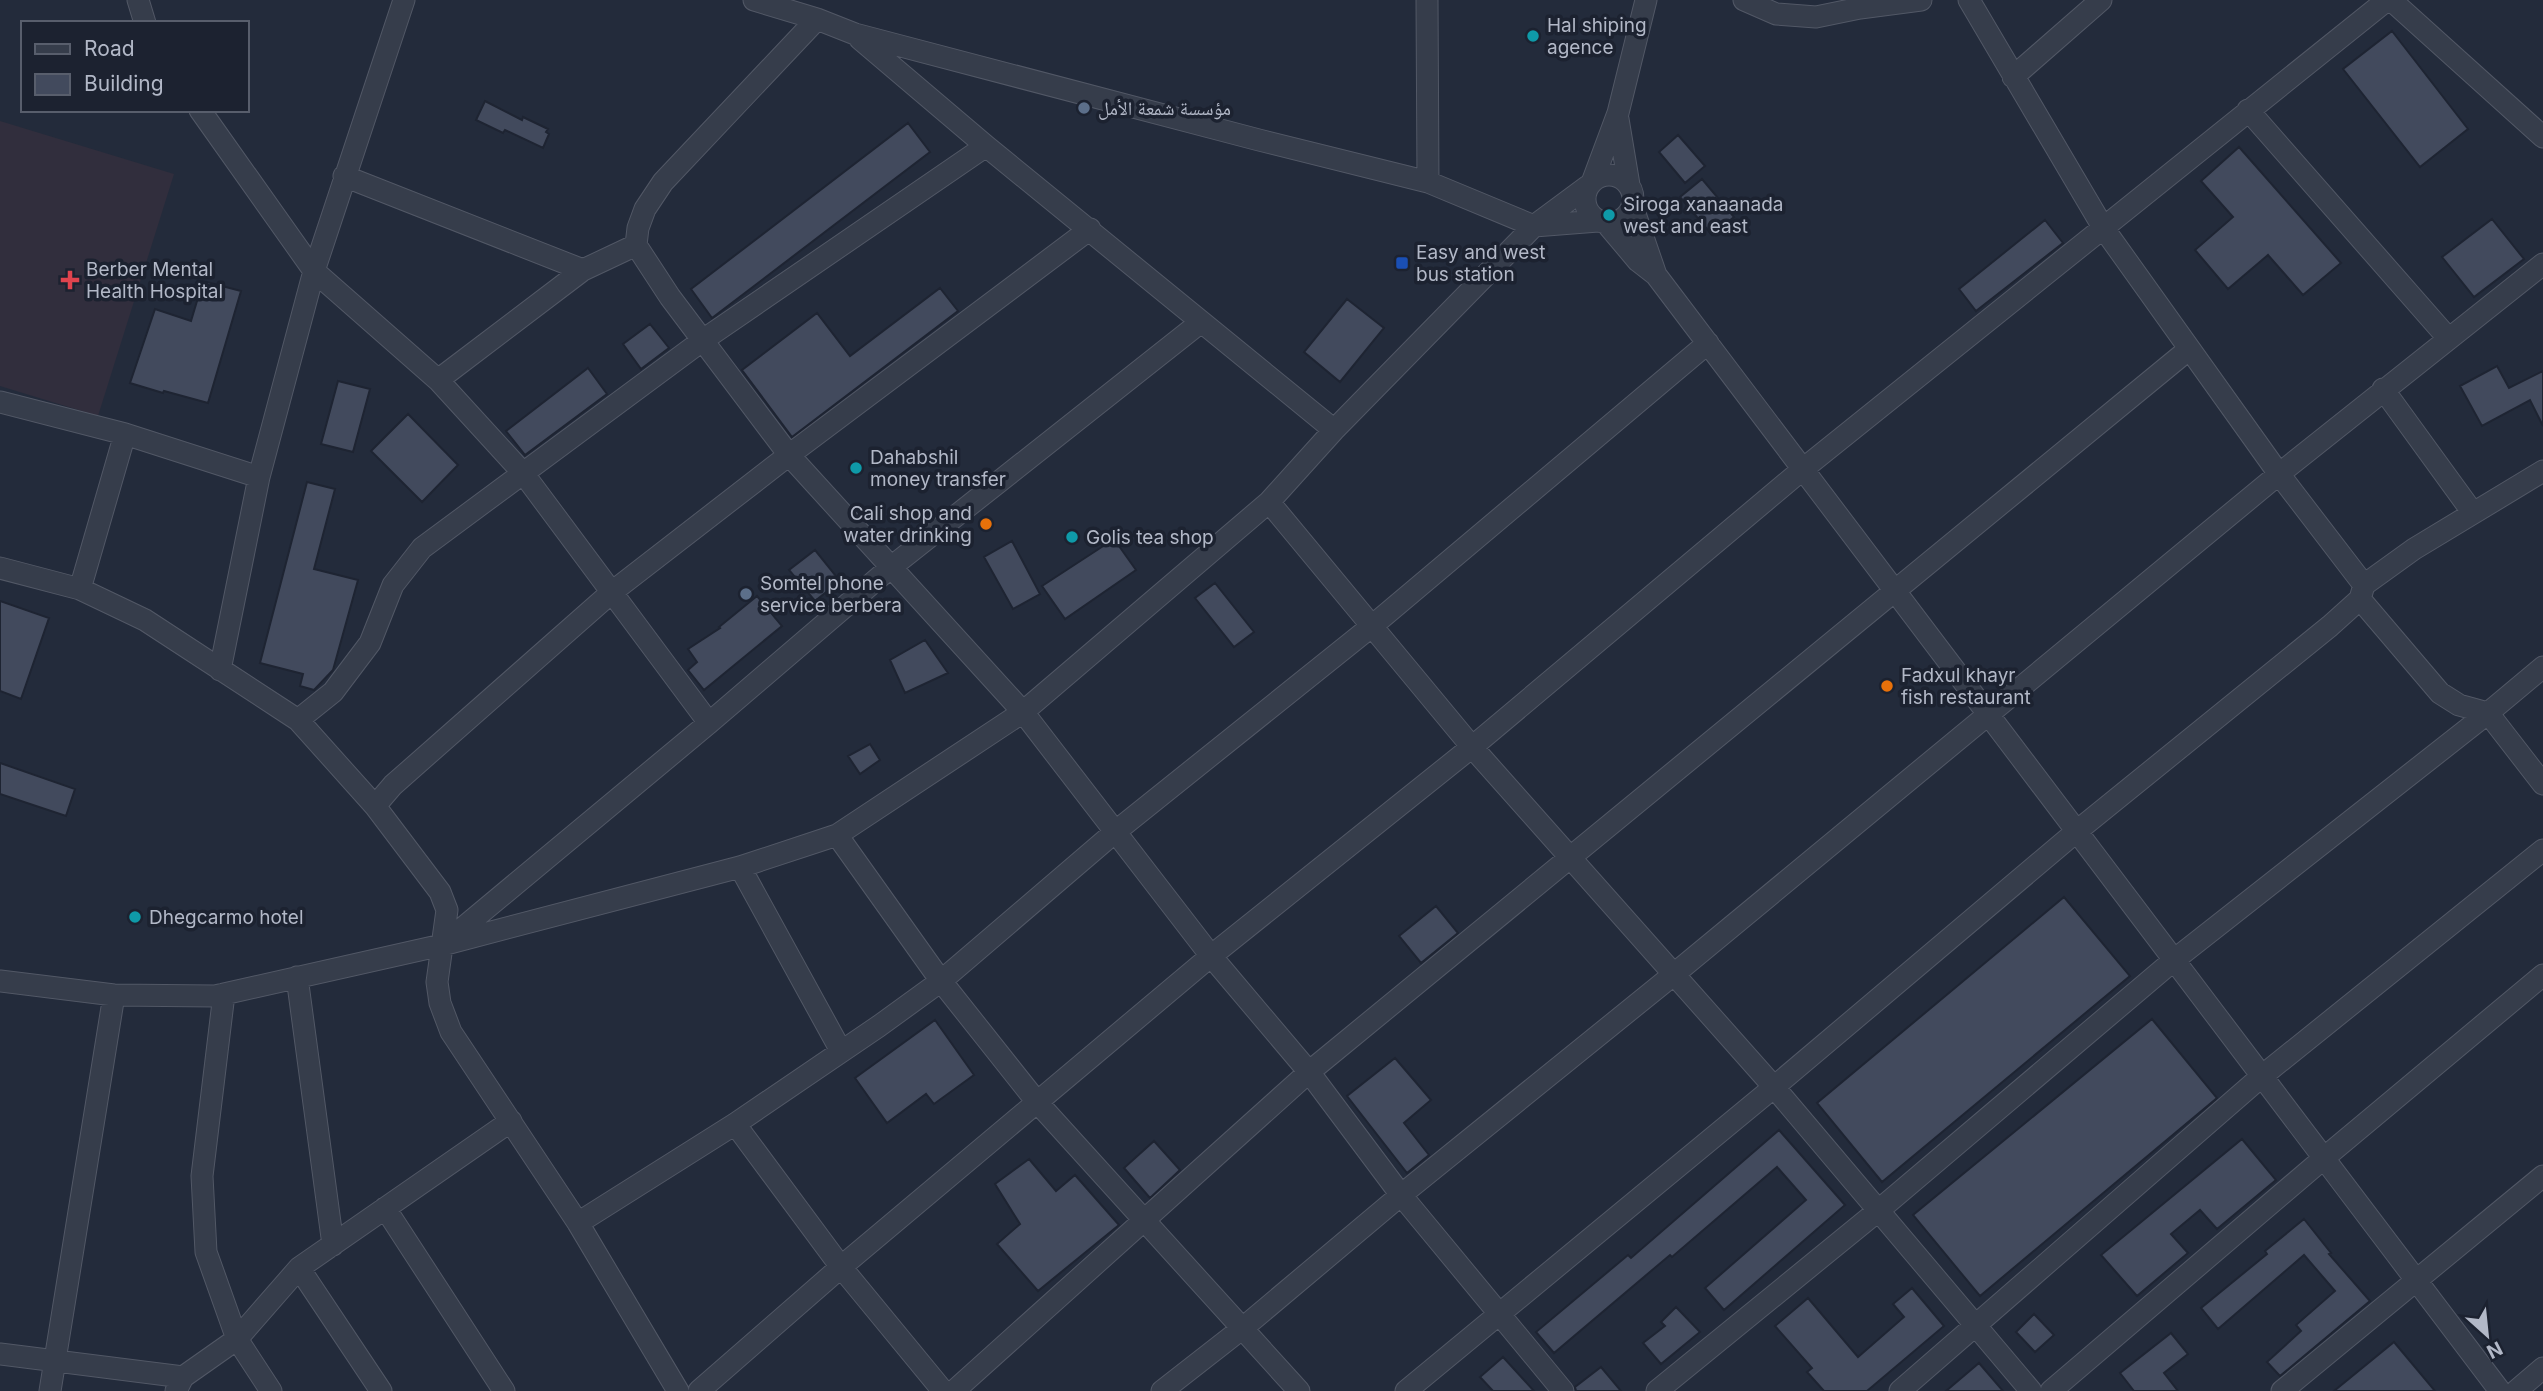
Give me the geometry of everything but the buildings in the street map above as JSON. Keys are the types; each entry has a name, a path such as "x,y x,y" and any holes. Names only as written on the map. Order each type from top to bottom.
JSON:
{"street":[{"path":"138,0 144,21"},
{"path":"220,670 259,477 314,271 404,0"},
{"path":"0,981 114,995 215,996 442,945 740,867 837,835 1023,712 1269,502 1334,430 1534,226 1600,176 1616,175 1631,195 1630,212 1620,221 1534,226 1428,182 1259,141 855,34 754,0"},
{"path":"1427,0 1428,182"},
{"path":"1646,0 1618,113 1585,202 1587,210 1602,222 1638,261 1657,275 2500,1391"},
{"path":"1744,0 1776,14 1816,17 1921,0"},
{"path":"1969,0 2104,229 2362,592 2440,693 2459,705 2488,713 2543,784"},
{"path":"2013,77 2101,0"},
{"path":"699,1391 841,1267 1211,956 1472,747 1803,469 2104,229 2248,110 2389,0 2543,137"},
{"path":"817,19 663,182 645,209 638,228 636,245 649,267 789,455 1023,712 1211,956 1309,1072 1401,1195 1563,1391"},
{"path":"855,34 986,146 1334,430"},
{"path":"2248,110 2448,338"},
{"path":"201,112 314,271 438,380 523,473 709,723"},
{"path":"1618,113 1631,195 1657,275"},
{"path":"298,720 333,692 370,643 393,585 422,548 703,340 986,146"},
{"path":"344,176 583,270"},
{"path":"375,806 393,785 612,592 1090,229"},
{"path":"438,380 583,270 636,245"},
{"path":"1162,1391 1244,1327 1401,1195 1673,975 2383,389 2541,271"},
{"path":"442,945 890,568 1201,322"},
{"path":"578,1223 735,1124 942,981 1115,832 1372,626 1708,343"},
{"path":"954,1391 1309,1072 1896,592 2188,349"},
{"path":"2383,389 2473,513"},
{"path":"0,402 125,434 259,477"},
{"path":"80,589 125,434"},
{"path":"1406,1391 1774,1087 2077,831 2330,626 2362,592 2414,549 2543,471"},
{"path":"1269,502 1472,747 1774,1087 2031,1391"},
{"path":"0,568 80,589 145,620 298,720 375,806 440,892 447,909 437,982 440,1003 451,1032 578,1223 678,1391"},
{"path":"1657,1391 1879,1210 2174,960 2543,667"},
{"path":"837,835 942,981 1037,1102 1244,1327 1299,1391"},
{"path":"1900,1391 2262,1076 2543,850"},
{"path":"740,867 841,1051"},
{"path":"2051,1391 2543,975"},
{"path":"297,977 333,1245"},
{"path":"224,994 202,1176 206,1252 237,1339 271,1391"},
{"path":"50,1391 114,995"},
{"path":"0,1354 179,1384 237,1339 299,1268 510,1121"},
{"path":"735,1124 841,1267 943,1391"},
{"path":"2282,1391 2543,1176"},
{"path":"385,1208 504,1391"},
{"path":"299,1268 381,1391"},
{"path":"2516,1391 2543,1368"}],"shaded area":[{"name":"Berber Mental Health Hospital","path":"0,121 174,174 98,416 0,386"}],"place":[{"name":"Hal shiping agence","path":"1533,36"},
{"name":"مؤسسة شمعة الأمل","path":"1084,108"},
{"name":"Siroga xanaanada west and east","path":"1609,215"},
{"name":"Easy and west bus station","path":"1402,263"},
{"name":"Berber Mental Health Hospital","path":"70,280"},
{"name":"Dahabshil money transfer","path":"856,468"},
{"name":"Cali shop and water drinking","path":"986,524"},
{"name":"Golis tea shop","path":"1072,537"},
{"name":"Somtel phone service berbera","path":"746,594"},
{"name":"Fadxul khayr fish restaurant","path":"1887,686"},
{"name":"Dhegcarmo hotel","path":"135,917"}]}
